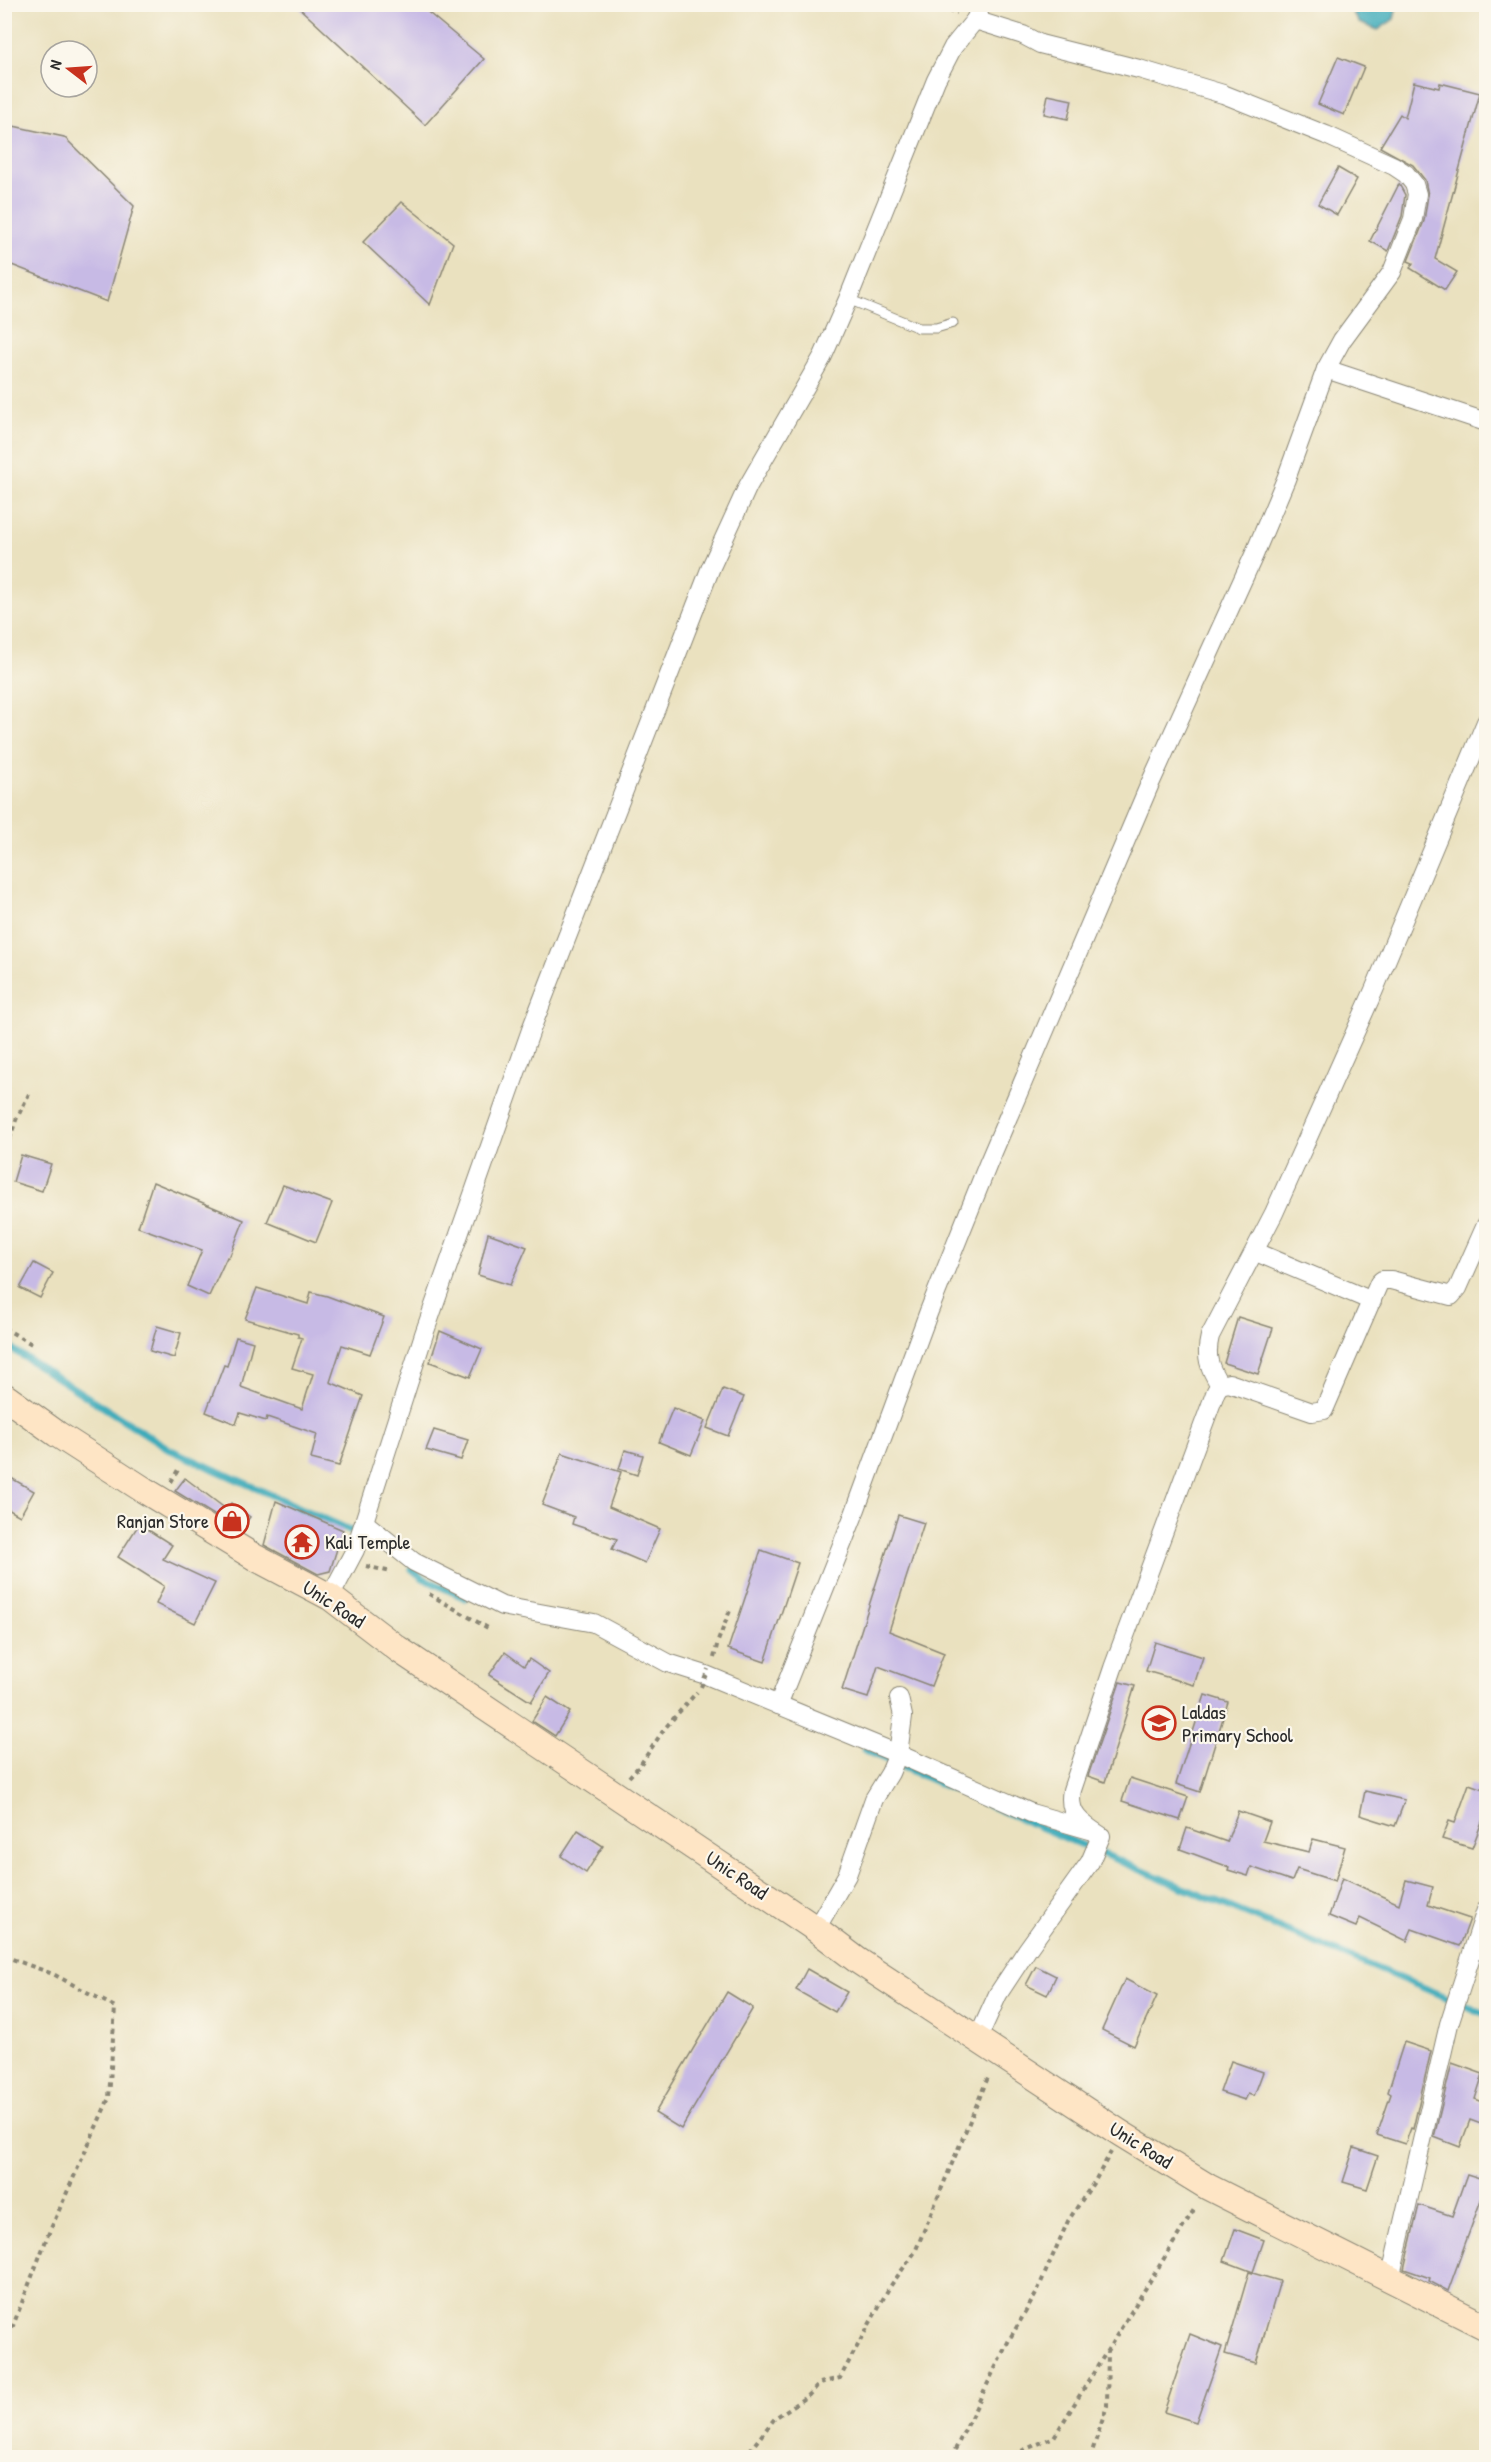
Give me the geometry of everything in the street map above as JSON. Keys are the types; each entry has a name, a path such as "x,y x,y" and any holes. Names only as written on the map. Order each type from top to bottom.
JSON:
{"main road":[{"name":"Unic Road","path":"4,1396 144,1490 255,1558 330,1597 398,1649 816,1929 857,1960 1120,2133 1208,2187 1486,2327"}],"street":[{"path":"330,1597 352,1556 364,1523 424,1334 532,1027 711,567 748,486 776,435 803,394 848,299 936,80 953,47 978,12 1040,44 1139,69 1223,94 1326,135 1394,166 1406,174 1414,184 1417,194 1413,219 1392,272 1342,340 1326,369 1286,479 1254,555 1149,786 988,1164 929,1311 853,1517 778,1705"},
{"path":"1326,369 1486,422"},
{"path":"1098,1834 1072,1812 1070,1803 1072,1790 1113,1668 1220,1385 1210,1367 1206,1350 1210,1336 1256,1252 1374,990 1486,722"},
{"path":"1220,1385 1234,1384 1312,1412 1319,1413 1324,1410 1379,1283 1386,1280 1451,1296 1458,1288 1486,1225"},
{"path":"1256,1252 1372,1301"},
{"path":"364,1523 414,1562 502,1606 594,1623 668,1664 706,1675 778,1705 895,1762 1031,1813 1098,1834"},
{"path":"816,1929 847,1875 874,1800 895,1762 903,1716 899,1698"},
{"path":"978,2038 998,1994 1090,1862 1098,1834"},
{"path":"1390,2279 1452,2016 1486,1910"}],"lane":[{"path":"848,299 919,328 936,328 952,323"}],"path":[{"path":"4,1156 16,1120 29,1094"},
{"path":"4,1328 35,1346"},
{"path":"352,1556 398,1576"},
{"path":"422,1590 488,1628"},
{"path":"612,1792 640,1765 665,1728 701,1686 714,1660 718,1641 731,1608"},
{"path":"4,1956 53,1974 115,2007 109,2098 48,2235 4,2349"},
{"path":"744,2457 775,2418 809,2395 820,2383 840,2378 889,2288 915,2252 1000,2052"},
{"path":"951,2457 1004,2350 1036,2294 1068,2221 1096,2179 1120,2133"},
{"path":"1005,2457 1054,2437 1208,2187"},
{"path":"1090,2457 1107,2406 1108,2350"}],"water":[{"path":"1351,4 1397,5 1394,19 1378,30 1359,23 1350,8"}],"building":[{"path":"295,4 418,4 484,59 425,125"},
{"path":"1338,57 1364,67 1344,115 1318,104"},
{"path":"1414,82 1439,88 1440,83 1480,93 1435,259 1457,272 1445,290 1410,268 1413,263 1408,261 1424,221 1428,195 1425,180 1413,165 1380,147 1400,114 1405,118"},
{"path":"1048,95 1072,100 1068,119 1044,114"},
{"path":"4,124 64,137 134,206 107,302 4,262"},
{"path":"1338,168 1357,179 1337,215 1318,204"},
{"path":"1399,184 1405,195 1402,216 1388,251 1370,241"},
{"path":"402,202 453,243 430,305 363,242"},
{"path":"21,1155 51,1164 42,1191 13,1182"},
{"path":"153,1182 244,1220 229,1258 227,1257 209,1296 187,1286 202,1250 138,1227"},
{"path":"283,1185 332,1203 316,1242 267,1222"},
{"path":"488,1233 527,1247 510,1285 478,1275"},
{"path":"34,1263 53,1273 40,1298 20,1288"},
{"path":"257,1288 308,1304 311,1292 384,1317 370,1354 342,1345 330,1382 363,1396 339,1466 311,1459 317,1434 267,1417 266,1421 240,1413 236,1424 206,1412 224,1365 227,1366 236,1337 253,1342 241,1387 302,1409 313,1374 292,1368 302,1338 298,1337 298,1334 245,1319"},
{"path":"1238,1317 1273,1328 1258,1374 1224,1363"},
{"path":"157,1326 181,1333 174,1358 150,1351"},
{"path":"440,1331 482,1349 470,1377 430,1362"},
{"path":"723,1389 744,1397 728,1436 707,1428"},
{"path":"673,1408 705,1421 691,1455 659,1442"},
{"path":"434,1430 468,1440 461,1460 426,1450"},
{"path":"625,1450 643,1455 637,1475 619,1469"},
{"path":"562,1453 621,1472 609,1507 660,1529 645,1563 612,1549 617,1539 572,1524 574,1517 542,1505"},
{"path":"4,1474 34,1491 20,1516 4,1507"},
{"path":"185,1478 226,1509 231,1503 250,1517 240,1531 175,1491"},
{"name":"Kali Temple","path":"276,1501 343,1530 330,1571 318,1574 264,1545"},
{"path":"898,1515 924,1523 889,1631 944,1653 931,1686 878,1666 868,1698 842,1690"},
{"path":"139,1524 172,1545 163,1559 215,1583 195,1623 156,1604 164,1586 118,1557"},
{"path":"761,1550 798,1563 765,1662 728,1649"},
{"path":"1155,1642 1203,1657 1194,1685 1146,1671"},
{"path":"505,1652 524,1666 529,1659 549,1673 531,1702 489,1675"},
{"path":"1120,1682 1135,1686 1105,1782 1088,1776"},
{"path":"1205,1695 1228,1702 1200,1792 1176,1784"},
{"path":"547,1697 570,1712 555,1736 532,1721"},
{"path":"1130,1778 1188,1797 1180,1820 1122,1801"},
{"path":"1469,1784 1486,1790 1486,1820 1483,1819 1472,1848 1442,1839 1449,1821 1455,1823"},
{"path":"1365,1791 1405,1800 1395,1826 1360,1815"},
{"path":"1238,1811 1270,1822 1263,1841 1309,1852 1313,1839 1345,1847 1335,1881 1297,1869 1292,1881 1251,1867 1248,1876 1228,1870 1229,1867 1180,1849 1187,1828 1227,1842"},
{"path":"578,1830 603,1846 586,1873 561,1856"},
{"path":"1342,1878 1399,1904 1406,1880 1433,1887 1428,1905 1470,1919 1460,1946 1412,1929 1407,1941 1360,1918 1356,1927 1329,1916"},
{"path":"1036,1966 1056,1976 1047,1995 1026,1985"},
{"path":"807,1969 847,1992 835,2012 796,1990"},
{"path":"1125,1979 1157,1996 1134,2046 1102,2030"},
{"path":"727,1992 753,2008 681,2129 655,2113"},
{"path":"1404,2042 1431,2051 1413,2129 1411,2128 1405,2144 1377,2135 1391,2094 1388,2092"},
{"path":"1231,2061 1263,2072 1254,2096 1248,2094 1245,2100 1220,2092"},
{"path":"1452,2063 1483,2074 1475,2099 1486,2103 1486,2126 1470,2120 1460,2147 1434,2137"},
{"path":"1354,2148 1378,2156 1367,2189 1343,2182"},
{"path":"1467,2174 1486,2180 1486,2186 1448,2291 1429,2281 1430,2278 1404,2269 1419,2205 1452,2216"},
{"path":"1235,2229 1264,2240 1253,2272 1224,2261"},
{"path":"1249,2272 1280,2281 1256,2363 1225,2354"},
{"path":"1190,2334 1222,2347 1196,2422 1164,2412"}],"waterway":[{"path":"4,1344 171,1450 383,1545"},
{"path":"412,1569 423,1578 465,1598"},
{"path":"865,1750 1097,1851 1486,2014"}],"place":[{"name":"Ranjan Store","path":"232,1521"},
{"name":"Kali Temple","path":"302,1542"},
{"name":"Laldas Primary School","path":"1159,1723"}]}
